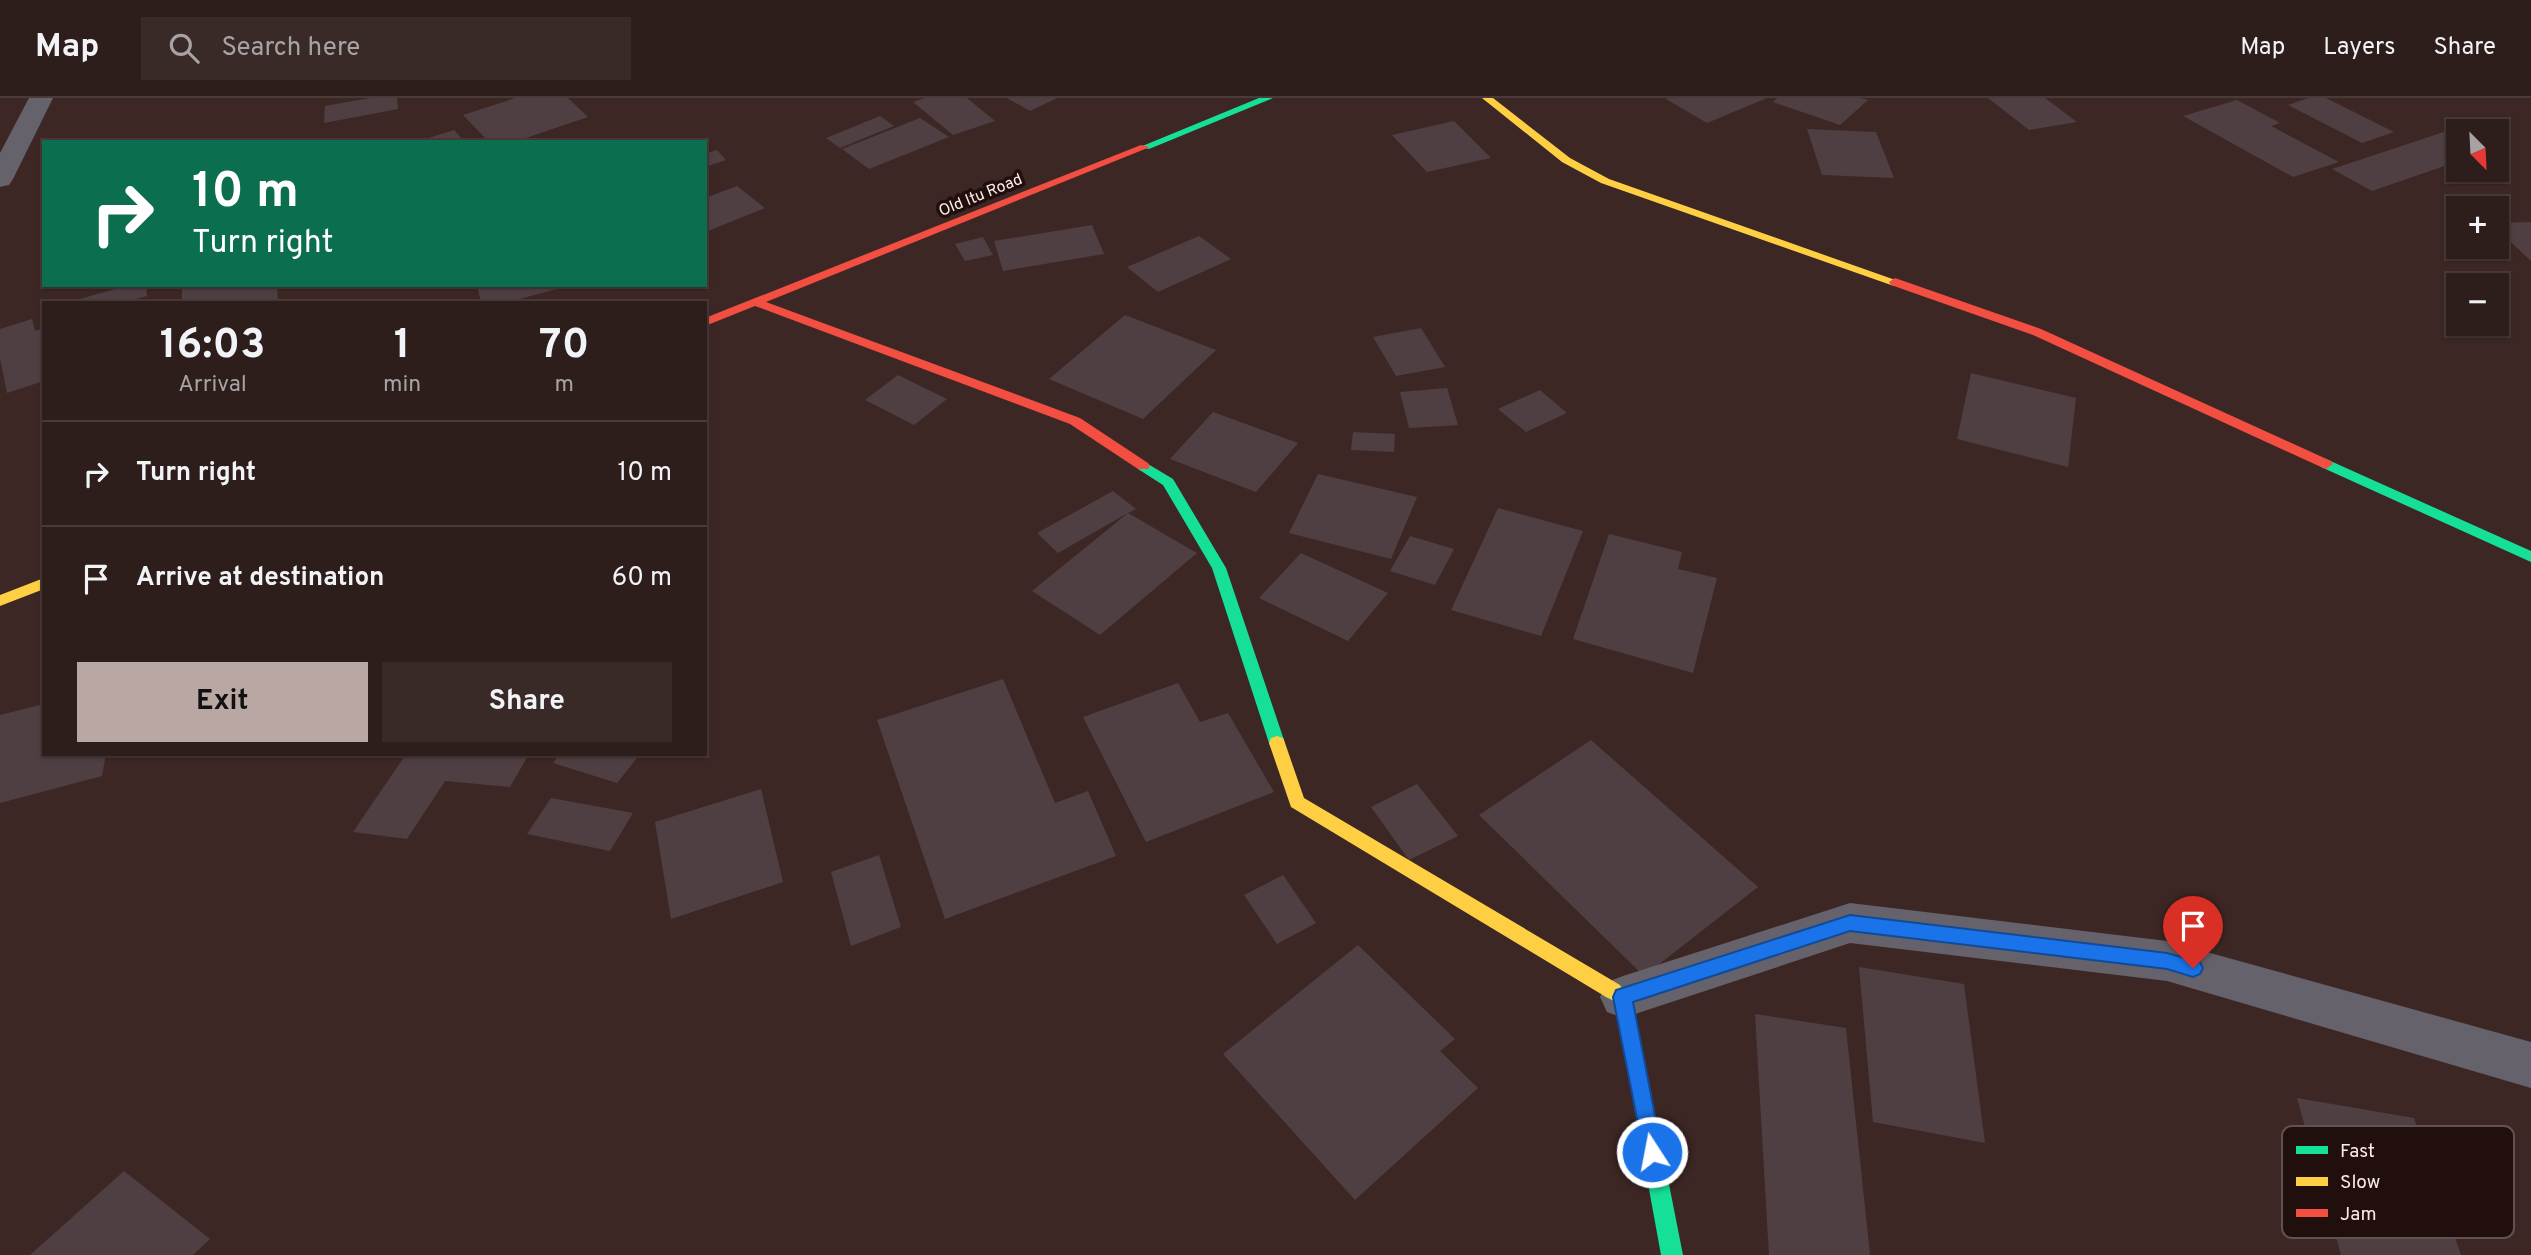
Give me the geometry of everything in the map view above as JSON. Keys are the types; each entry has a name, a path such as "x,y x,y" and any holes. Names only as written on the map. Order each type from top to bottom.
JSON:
{"street":[{"path":"0,179 41,98"},
{"name":"Old Itu Road","path":"707,321 1268,98"},
{"path":"1487,98 1566,160 1605,181 2037,332 2531,557"},
{"path":"755,302 1075,421 1168,482 1219,568 1297,802 1623,997 1672,1255"},
{"path":"0,601 42,584"},
{"path":"1623,997 1850,923 2167,961 2531,1065"}],"building":[{"path":"370,98 397,98 398,109 324,123 325,106"},
{"path":"515,98 568,98 588,117 520,140 487,140 463,115"},
{"path":"925,98 967,98 995,121 953,135 913,102"},
{"path":"1007,98 1057,98 1030,111"},
{"path":"1767,98 1707,123 1666,99"},
{"path":"1777,98 1868,100 1840,125 1773,102"},
{"path":"1988,98 2045,98 2077,122 2029,130"},
{"path":"2308,98 2326,98 2394,132 2362,143 2288,105"},
{"path":"2237,100 2280,123 2271,126 2339,162 2293,177 2183,116"},
{"path":"880,116 894,126 840,148 826,138"},
{"path":"920,118 949,137 869,169 842,149"},
{"path":"1454,121 1491,158 1427,172 1392,135"},
{"path":"1807,129 1876,132 1894,178 1822,175"},
{"path":"454,130 463,140 422,140"},
{"path":"2446,131 2446,165 2372,191 2332,169"},
{"path":"717,150 726,160 707,166 707,153"},
{"path":"737,186 765,208 708,231 707,197"},
{"path":"2531,222 2531,261 2509,240 2509,223"},
{"path":"1092,225 1104,254 1003,271 994,241"},
{"path":"1199,236 1231,259 1158,292 1127,267"},
{"path":"983,237 993,255 965,261 955,244"},
{"path":"122,287 146,287 147,296 128,301 73,301"},
{"path":"182,287 277,287 278,301 182,301"},
{"path":"477,287 564,287 512,301 481,301"},
{"path":"1125,315 1216,350 1143,419 1049,379"},
{"path":"32,319 35,331 42,329 42,382 7,393 0,358 0,329"},
{"path":"1421,328 1445,367 1396,376 1373,337"},
{"path":"1971,373 2076,398 2068,467 1957,439"},
{"path":"898,375 947,399 914,425 865,400"},
{"path":"1447,388 1458,425 1409,428 1400,392"},
{"path":"1540,390 1567,413 1526,432 1498,409"},
{"path":"1213,412 1298,443 1256,492 1170,459"},
{"path":"1353,432 1395,434 1394,452 1351,450"},
{"path":"1318,474 1417,497 1391,559 1289,533"},
{"path":"1113,491 1136,509 1058,553 1037,533"},
{"path":"1498,508 1583,531 1541,636 1451,610"},
{"path":"1128,513 1197,553 1100,635 1032,591"},
{"path":"1609,534 1682,552 1678,569 1717,578 1693,673 1573,639"},
{"path":"1410,536 1454,549 1435,585 1390,571"},
{"path":"1301,553 1388,593 1348,641 1259,598"},
{"path":"1003,679 1055,803 1088,791 1116,856 945,919 877,720"},
{"path":"1178,683 1200,722 1228,713 1274,792 1146,842 1083,717"},
{"path":"42,704 42,756 106,756 102,776 0,803 0,715"},
{"path":"1591,740 1758,887 1644,976 1479,815"},
{"path":"405,756 528,756 510,787 445,781 407,839 353,832"},
{"path":"558,756 637,758 617,783 553,763"},
{"path":"1417,784 1458,836 1409,860 1371,807"},
{"path":"761,789 783,882 671,919 655,822"},
{"path":"551,798 633,813 610,851 527,834"},
{"path":"879,855 901,927 851,946 831,872"},
{"path":"1283,875 1316,923 1277,944 1244,895"},
{"path":"1358,945 1455,1039 1440,1051 1478,1088 1355,1200 1223,1054"},
{"path":"1859,967 1964,984 1985,1143 1873,1122"},
{"path":"1755,1014 1846,1028 1870,1255 1769,1255"},
{"path":"2297,1098 2414,1118 2417,1126 2305,1126"},
{"path":"124,1171 210,1239 193,1255 30,1255"},
{"path":"2336,1238 2455,1238 2461,1255 2341,1255"}],"traffic: fast":[{"path":"1145,147 1268,98"},
{"path":"2326,464 2531,557"},
{"path":"1143,466 1168,482 1219,568 1277,743"},
{"path":"1613,991 1623,997 1672,1255"}],"traffic: slow":[{"path":"1487,98 1566,160 1605,181 1895,282"},
{"path":"0,601 42,584"},
{"path":"1277,743 1297,802 1613,991"}],"traffic: jam":[{"path":"707,321 1145,147"},
{"path":"1895,282 2037,332 2326,464"},
{"path":"755,302 1075,421 1143,466"}],"route":[{"path":"1652,1152 1623,997 1850,923 2167,961 2193,968"}]}
